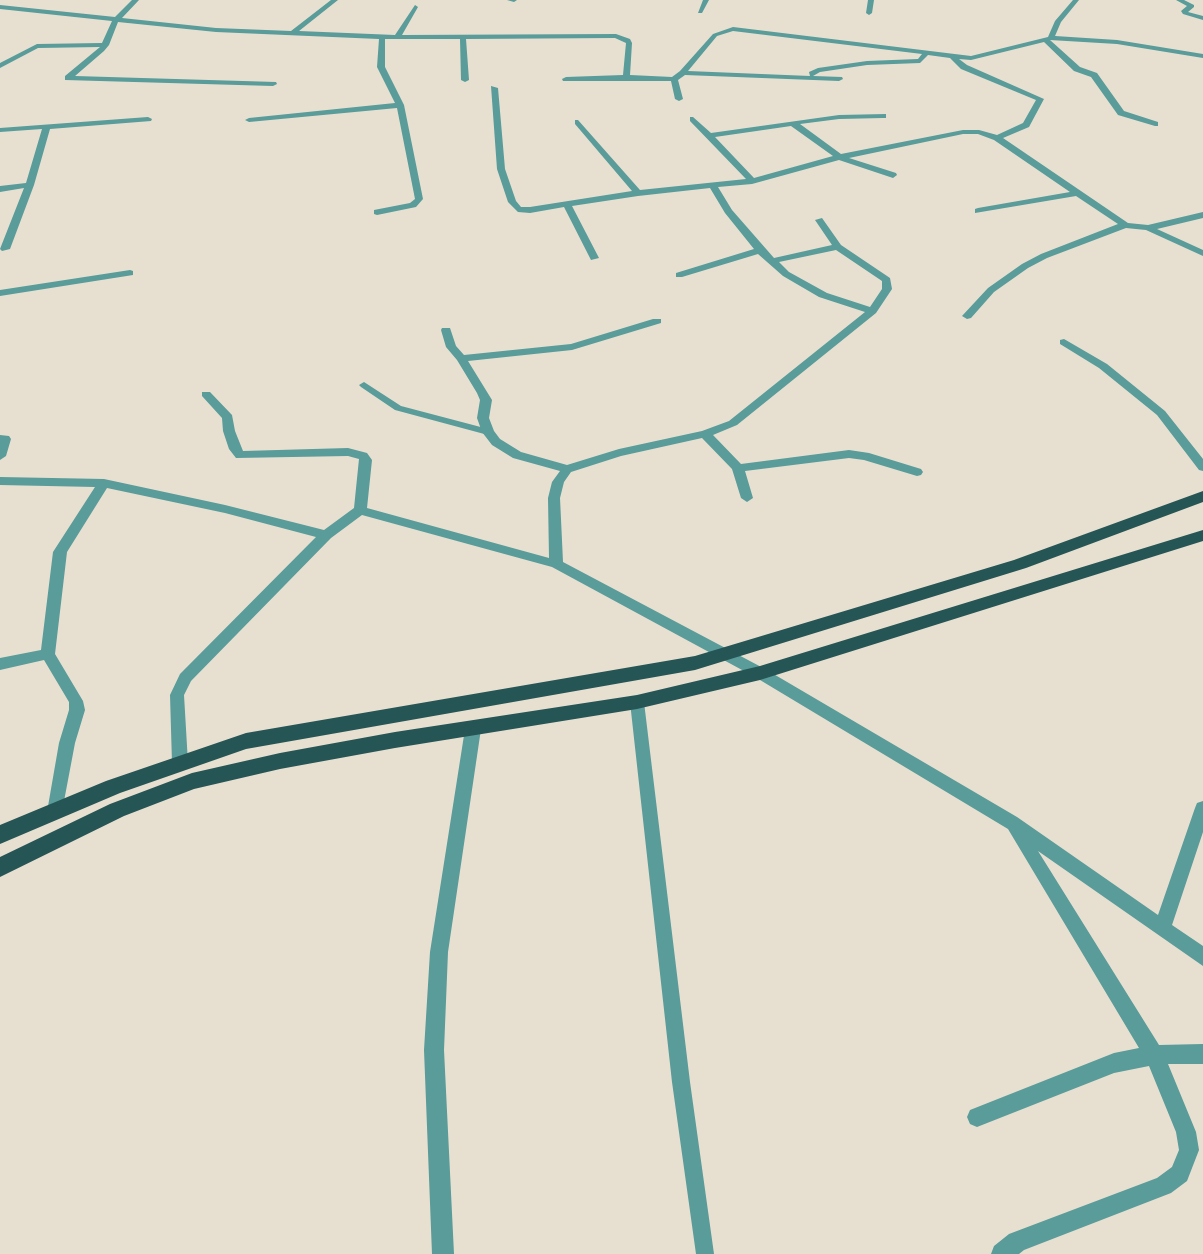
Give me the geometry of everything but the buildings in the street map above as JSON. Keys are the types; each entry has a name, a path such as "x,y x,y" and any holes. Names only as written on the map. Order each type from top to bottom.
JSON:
{"main road":[{"path":"0,835 180,763 246,741 695,663 1020,564 1203,496"},
{"path":"0,867 117,810 192,781 280,761 637,702 760,673 1203,535"}],"street":[{"path":"136,0 115,20 106,45 68,78 273,84"},
{"path":"293,33 335,0"},
{"path":"700,12 706,0"},
{"path":"869,13 871,0"},
{"path":"1049,39 1058,21 1076,0"},
{"path":"1179,0 1192,6 1185,10 1185,13 1203,18"},
{"path":"0,7 51,9 115,20 293,33 463,38 622,37 629,43 626,76"},
{"path":"397,37 415,7"},
{"path":"566,79 626,76 674,79 683,74 715,35 733,29 953,57 971,58 1049,39 1117,42 1203,56"},
{"path":"377,212 413,205 418,201 400,105 382,67 382,37"},
{"path":"463,38 465,80"},
{"path":"1049,39 1077,69 1094,75 1121,113 1155,124"},
{"path":"0,66 37,46 106,45"},
{"path":"809,77 818,70 920,61 927,52"},
{"path":"953,57 964,67 1040,99 1026,125 997,138"},
{"path":"683,74 839,79"},
{"path":"674,79 679,99"},
{"path":"494,88 501,169 514,206 530,210 638,193 751,181 839,157 963,132 979,132 997,138 1125,225 1148,228 1203,253"},
{"path":"249,120 400,105"},
{"path":"709,136 839,117 883,116"},
{"path":"0,130 148,119"},
{"path":"693,119 751,181"},
{"path":"578,122 638,193"},
{"path":"793,124 839,157 893,176"},
{"path":"5,249 30,185 47,126"},
{"path":"0,189 30,185"},
{"path":"712,185 727,211 760,250 786,274 813,289 872,311"},
{"path":"978,211 1076,193"},
{"path":"566,203 594,258"},
{"path":"1148,228 1203,215"},
{"path":"446,330 451,347 484,393 486,400 483,418 488,432 505,450 567,469 619,453 705,434 733,423 872,311 890,284 882,275 838,247 819,220"},
{"path":"967,316 991,290 1025,266 1125,225"},
{"path":"771,261 838,247"},
{"path":"679,275 760,250"},
{"path":"0,293 130,273"},
{"path":"461,358 572,347 657,321"},
{"path":"1064,342 1103,366 1161,414 1203,467"},
{"path":"180,763 177,695 185,678 326,535 360,510 366,460 363,456 348,452 240,455 229,431 228,417 206,394"},
{"path":"705,434 738,468 747,498"},
{"path":"0,439 5,439 0,456"},
{"path":"738,468 849,454 865,456 917,472"},
{"path":"556,564 554,498 558,482 567,469"},
{"path":"0,481 104,483 225,509 326,535"},
{"path":"55,812 66,743 76,710 76,702 48,654 60,552 104,483"},
{"path":"360,510 556,564 760,673 1011,822 1203,957"},
{"path":"0,664 48,654"},
{"path":"443,1254 435,1050 439,952 473,729"},
{"path":"1162,928 1203,808"},
{"path":"1011,822 1154,1055 1186,1132 1189,1150 1180,1174 1164,1186 1015,1250"},
{"path":"977,1117 1114,1063 1154,1055 1203,1054"}],"lane":[{"path":"364,385 398,408 488,432"},
{"path":"637,702 681,1082 705,1254"}]}
